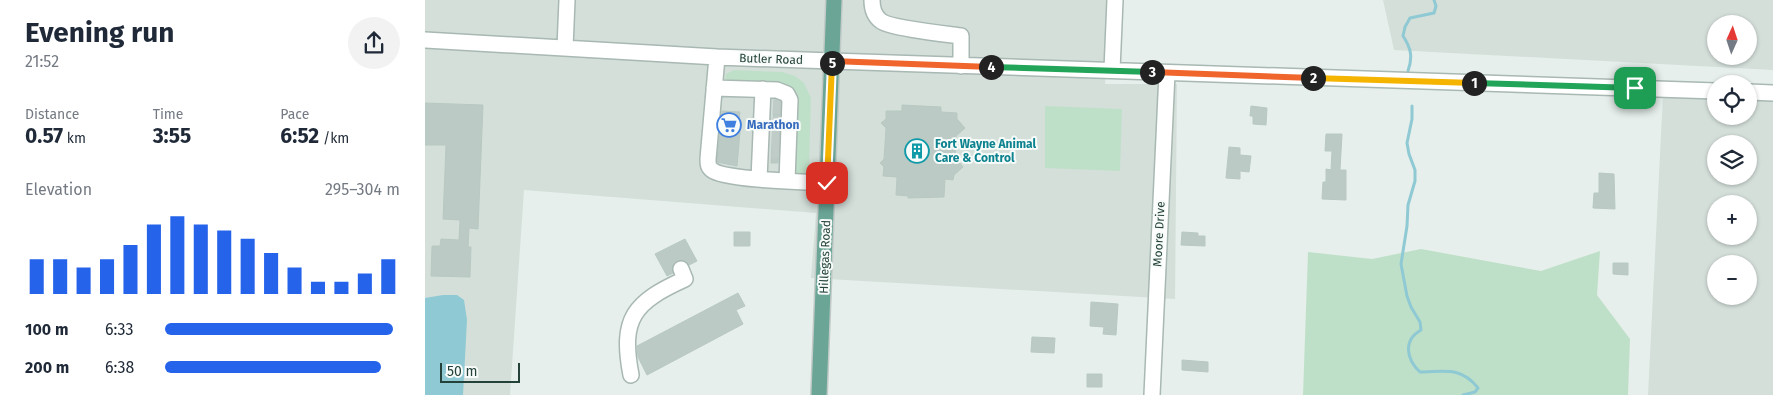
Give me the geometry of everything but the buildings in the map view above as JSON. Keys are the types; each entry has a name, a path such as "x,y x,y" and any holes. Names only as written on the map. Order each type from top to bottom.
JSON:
{"main road":[{"name":"Hillegas Road","path":"819,395 834,0"}],"street":[{"path":"565,48 567,0"},
{"path":"872,0 872,7 881,21 961,36 961,66"},
{"path":"1112,70 1115,0"},
{"name":"Butler Road","path":"425,40 832,61 1707,91"},
{"path":"717,56 708,165 711,169 731,176 827,183"},
{"name":"Moore Drive","path":"1152,395 1167,73"},
{"path":"713,88 777,90 787,94 790,100 778,107"},
{"path":"763,89 778,107 776,137 787,181"},
{"path":"1757,92 1773,93"},
{"path":"759,178 776,137 778,107"},
{"path":"631,375 627,348 629,328 633,318 642,304 651,296 685,279 681,269"}],"shaded area":[{"path":"425,0 1110,0 1105,84 1177,84 1175,299 811,278 816,213 524,190 510,395 425,395"},
{"path":"1383,0 1773,0 1773,70 1394,50"},
{"path":"1663,95 1707,97 1707,125 1757,125 1757,100 1773,101 1773,395 1648,395"}],"green space":[{"path":"734,70 782,72 795,76 804,83 811,98 809,168 804,173 794,175 796,103 727,82 725,79 726,74"},
{"path":"1045,106 1122,109 1120,171 1045,168"},
{"path":"1421,249 1541,271 1600,251 1597,295 1630,339 1628,395 1303,395 1308,252 1372,259"}],"water":[{"path":"457,295 464,300 467,320 463,395 425,395 425,298"}],"waterway":[{"path":"1408,71 1411,57 1403,36 1405,27 1410,18 1434,13 1436,6 1434,0"},
{"path":"1412,106 1412,119 1407,143 1415,170 1415,181 1408,205 1401,264 1407,296 1420,322 1421,330 1411,339 1409,356 1420,372 1444,371 1459,373 1472,381 1478,388 1475,392 1463,395"}],"tunnel":[{"path":"773,106 785,107"},
{"path":"773,123 784,123"},
{"path":"772,138 784,138"},
{"path":"772,150 783,151"}],"place":[{"name":"Marathon","path":"729,125"},
{"name":"Fort Wayne Animal Care & Control","path":"917,151"}],"route":[{"path":"827,183 832,61 1635,88"}]}
